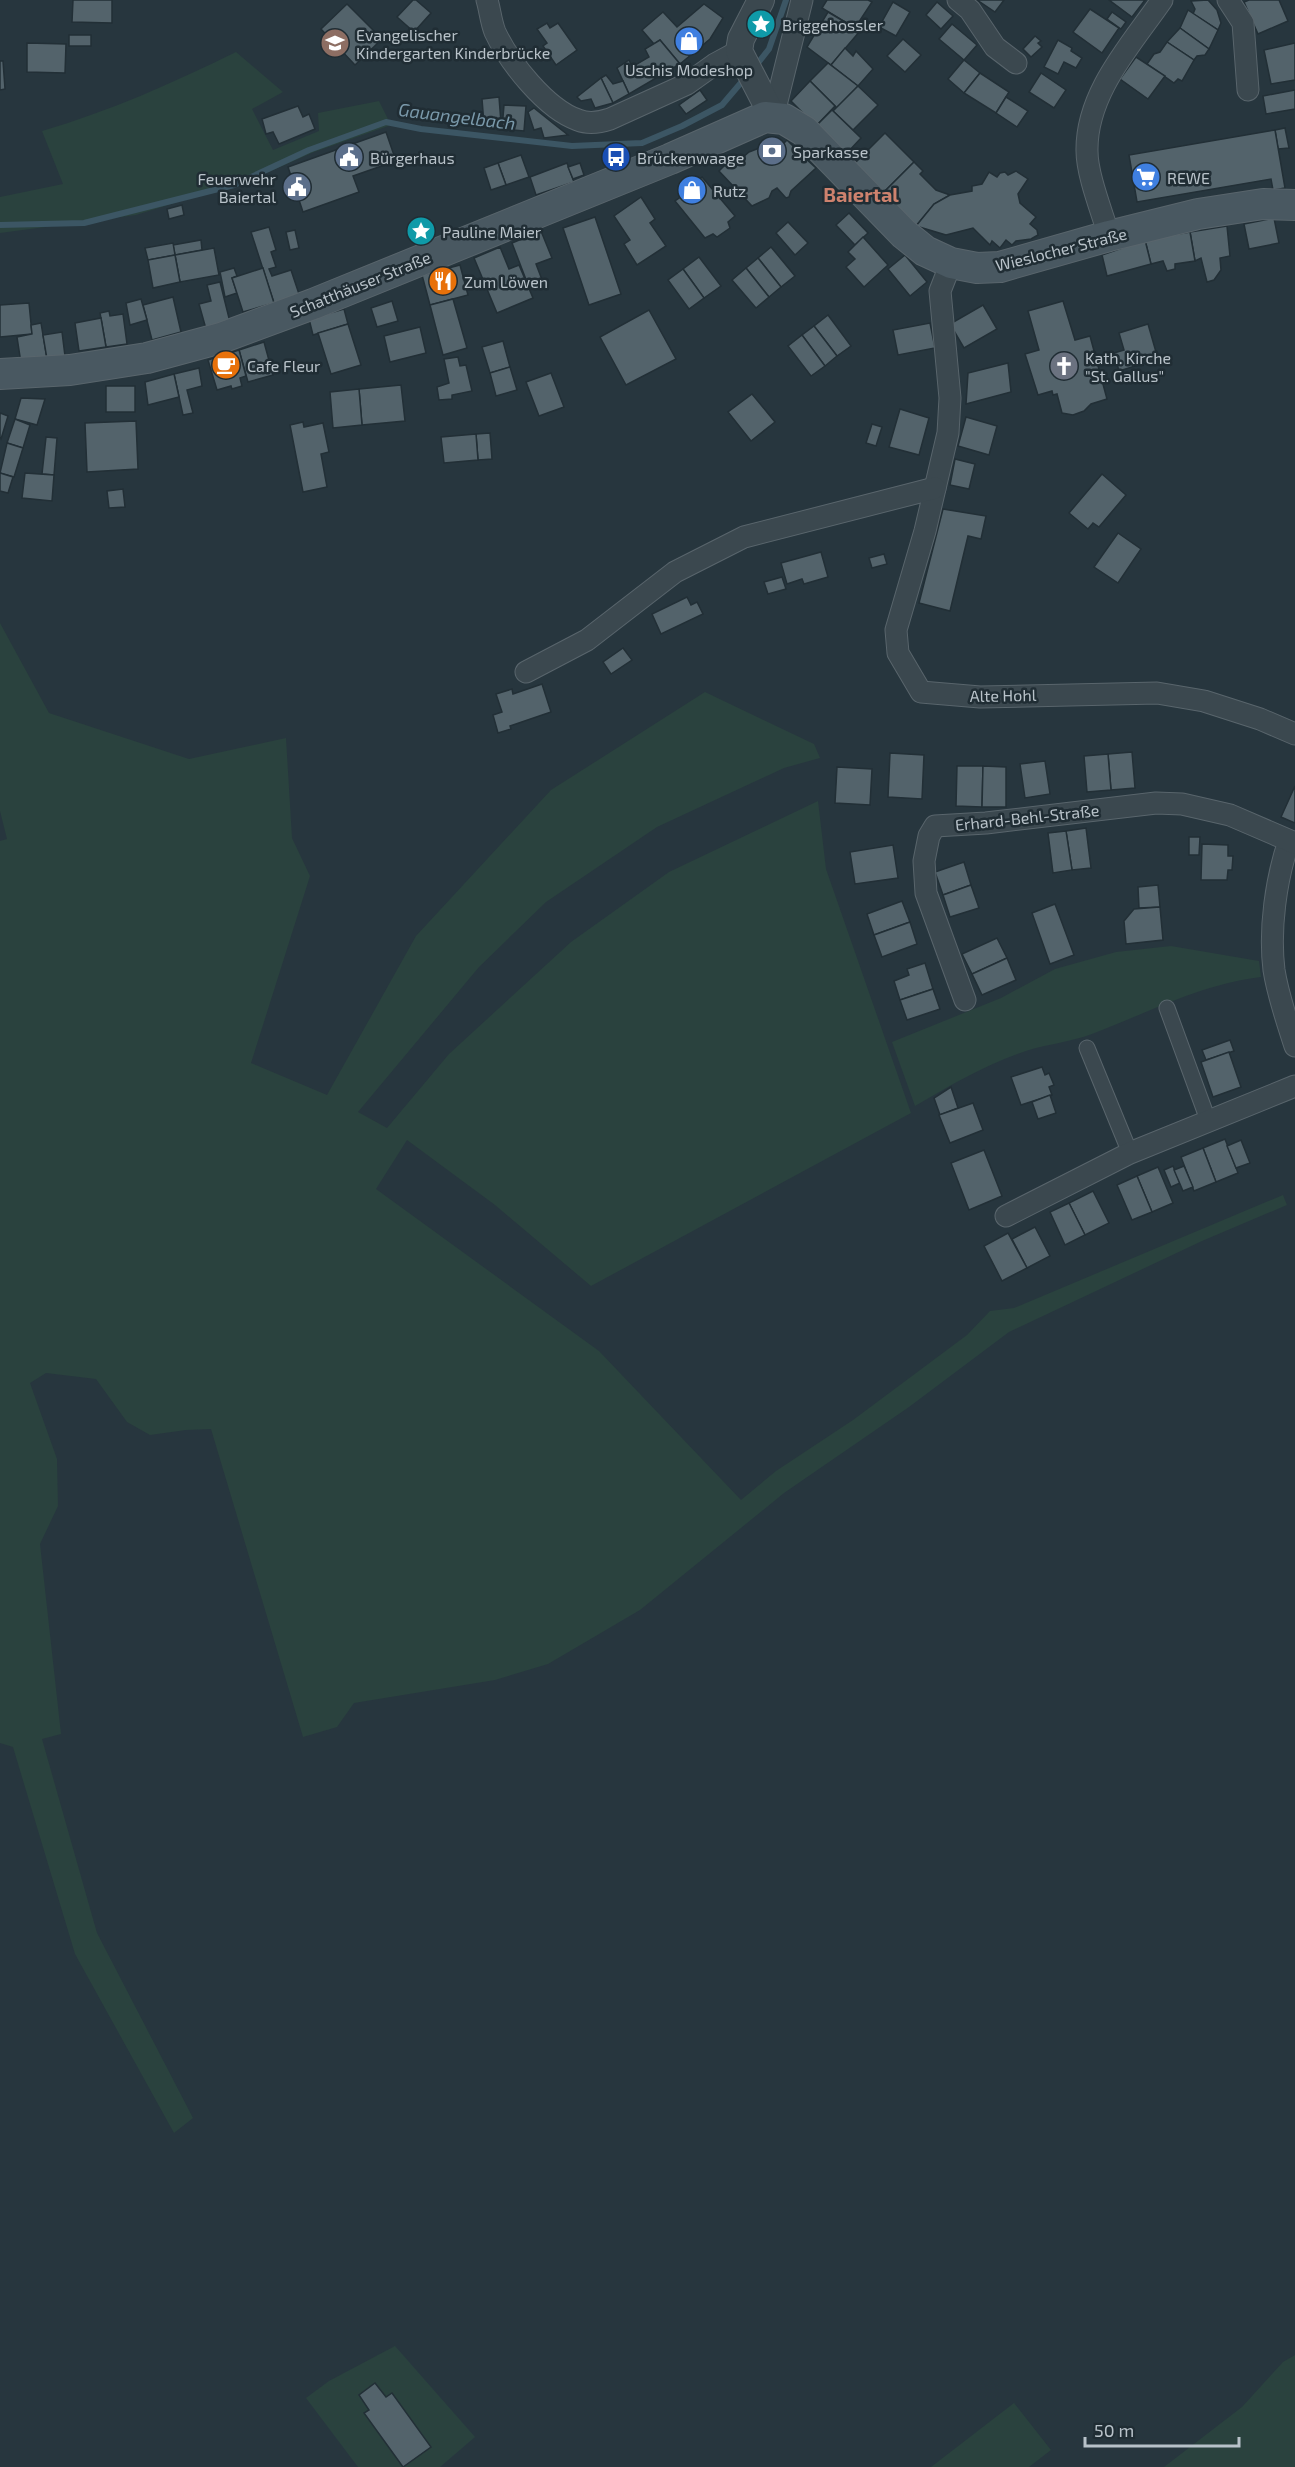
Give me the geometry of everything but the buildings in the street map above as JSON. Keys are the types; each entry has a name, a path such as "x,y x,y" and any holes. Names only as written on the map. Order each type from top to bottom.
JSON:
{"main road":[{"name":"Wieslocher Straße","path":"773,117 793,123 804,131 904,234 925,251 951,263 977,268 1000,267 1198,214 1263,204 1295,205"},
{"name":"Schatthäuser Straße","path":"0,374 70,370 125,361 221,338 313,304 754,122 773,117"}],"street":[{"path":"487,0 495,31 522,76 552,104 578,120 600,122 610,119 687,84 715,64 748,67"},
{"path":"773,117 802,0"},
{"path":"958,0 970,10 995,47 1016,63"},
{"path":"1109,236 1087,152 1090,126 1096,101 1122,56 1162,0"},
{"path":"1228,0 1243,22 1248,90"},
{"path":"759,1 741,39 748,67 773,117"},
{"name":"Alte Hohl","path":"951,263 940,291 950,398 948,433 925,531 896,630 898,653 921,692 980,697 1157,693 1204,701 1260,719 1295,734"},
{"path":"526,672 587,640 675,572 744,537 935,488"},
{"name":"Erhard-Behl-Straße","path":"965,1000 926,893 924,861 935,826 1104,810 1156,802 1182,804 1230,814 1292,842"},
{"path":"1292,842 1281,864 1276,894 1274,968 1280,999 1295,1046"},
{"path":"1167,1008 1208,1120"},
{"path":"1087,1048 1130,1153"},
{"path":"1006,1216 1130,1153 1295,1086"}],"green space":[{"path":"236,52 283,92 252,109 273,150 319,131 318,113 379,101 391,125 314,152 255,178 136,215 0,233 0,197 63,184 42,131 141,96"},
{"path":"0,623 49,713 189,759 286,738 292,838 310,876 251,1063 327,1095 416,936 551,790 705,692 814,744 820,758 784,768 657,827 546,902 479,967 358,1112 387,1128 449,1054 571,942 669,872 818,801 826,869 911,1113 591,1286 495,1205 407,1140 376,1189 599,1351 741,1500 776,1471 853,1420 967,1335 990,1311 1014,1308 1283,1195 1287,1205 1202,1241 1009,1332 909,1407 784,1493 640,1610 548,1664 495,1680 354,1703 337,1727 303,1737 211,1429 150,1435 127,1422 96,1379 46,1373 30,1383 57,1459 58,1506 40,1544 61,1734 42,1739 97,1933 193,2118 174,2133 75,1954 13,1747 0,1743 0,841 7,839 0,811"},
{"path":"1171,946 1259,961 1261,977 1216,986 1092,1034 1011,1056 969,1075 915,1106 892,1042 1001,998 1055,969 1116,952"},
{"path":"395,2346 475,2437 440,2467 358,2467 306,2398 329,2381"},
{"path":"1295,2355 1295,2467 1164,2467 1242,2407 1283,2362"},
{"path":"1014,2403 1051,2450 1029,2467 931,2467"}],"waterway":[{"name":"Gauangelbach","path":"754,68 769,49 786,0"},
{"name":"Gauangelbach","path":"0,225 84,223 234,185 309,150 386,122 421,129 572,146 642,143 682,126 722,105 745,78"}],"place":[{"name":"Briggehossler","path":"761,24"},
{"name":"Uschis Modeshop","path":"689,41"},
{"name":"Evangelischer Kindergarten Kinderbrücke","path":"335,43"},
{"name":"Sparkasse","path":"772,151"},
{"name":"Bürgerhaus","path":"349,157"},
{"name":"Brückenwaage","path":"616,157"},
{"name":"REWE","path":"1146,177"},
{"name":"Feuerwehr Baiertal","path":"297,187"},
{"name":"Rutz","path":"692,190"},
{"name":"Pauline Maier","path":"421,231"},
{"name":"Zum Löwen","path":"443,281"},
{"name":"Cafe Fleur","path":"226,365"},
{"name":"Kath. Kirche \"St. Gallus\"","path":"1064,366"}],"district":[{"name":"Baiertal","path":"861,194"}]}
